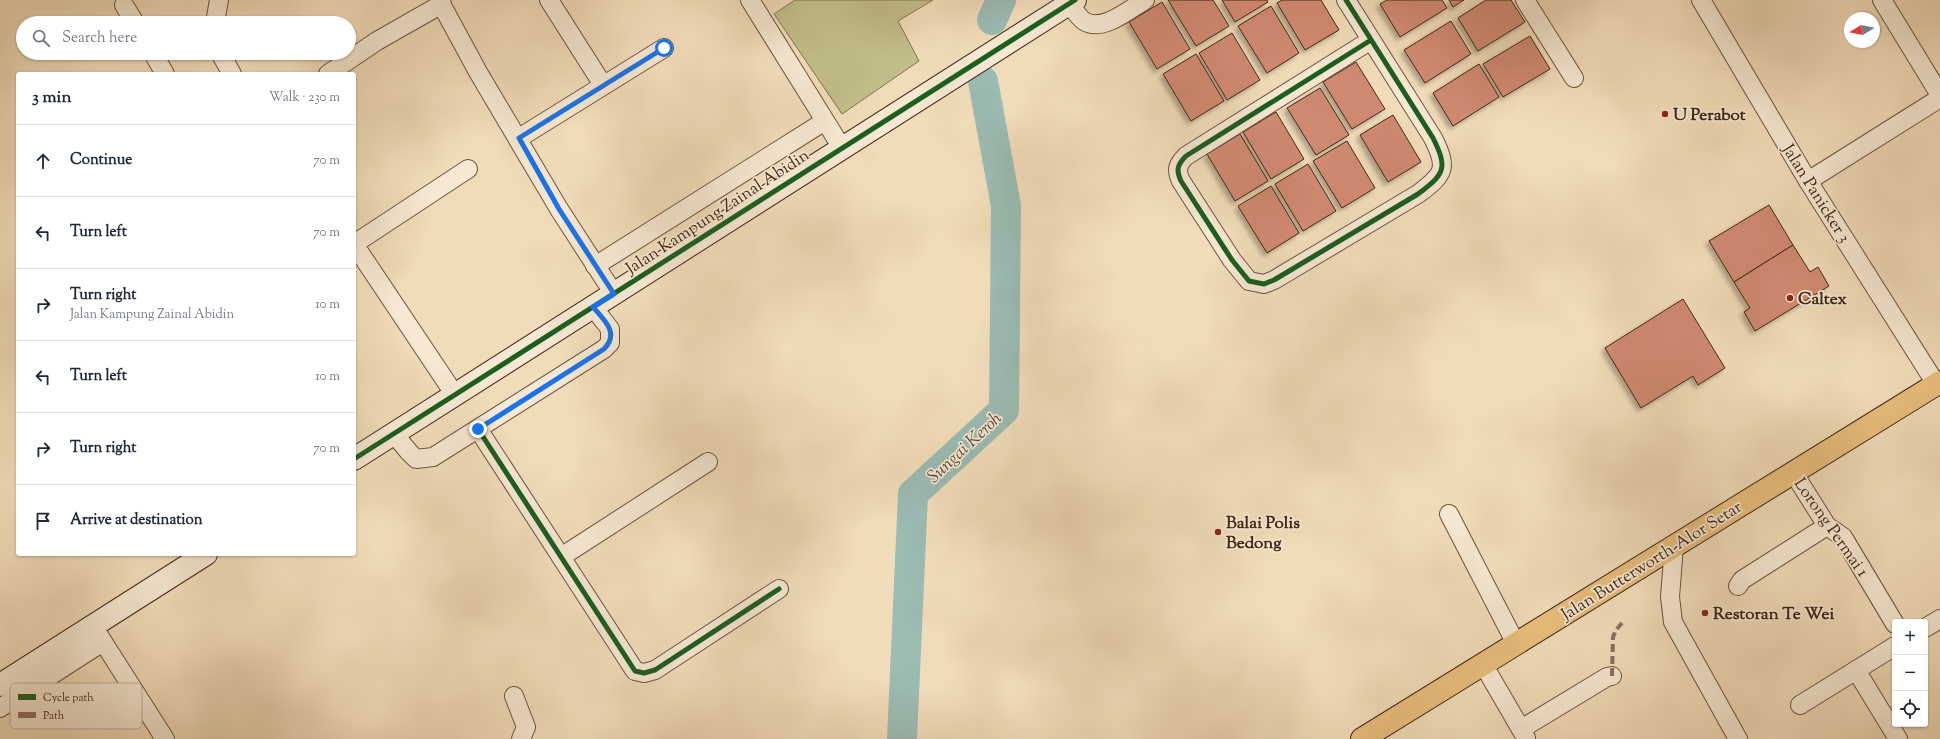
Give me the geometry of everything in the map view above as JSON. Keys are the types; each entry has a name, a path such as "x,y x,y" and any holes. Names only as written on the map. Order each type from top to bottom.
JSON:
{"main road":[{"name":"Jalan Butterworth-Alor Setar","path":"1362,739 1938,383"}],"street":[{"path":"216,16 219,0"},
{"path":"549,0 603,85"},
{"path":"750,0 842,148"},
{"path":"1072,2 1084,21 1091,24 1109,21 1145,0"},
{"path":"1346,0 1433,138 1442,158 1442,169 1434,181 1418,194 1274,280 1264,284 1256,284 1249,281 1232,260 1181,181 1177,173 1179,163 1186,156 1370,40"},
{"path":"1525,0 1574,78"},
{"name":"Jalan Panicker 3","path":"1701,0 1808,181 1938,383"},
{"path":"1882,0 1940,95"},
{"path":"356,56 440,2 478,72 519,138 559,209 614,294"},
{"name":"Jalan Kampung Zainal Abidin","path":"356,458 1072,2"},
{"path":"124,5 131,16"},
{"path":"519,138 664,48"},
{"path":"157,60 164,72"},
{"path":"224,60 231,72"},
{"path":"331,72 349,60"},
{"path":"1808,181 1940,98"},
{"path":"596,266 825,121"},
{"path":"356,243 468,169"},
{"path":"356,247 455,395"},
{"path":"394,434 416,458 423,459 433,457 604,349 610,342 610,329 593,307"},
{"path":"478,429 635,671 644,673 655,670 780,589"},
{"path":"561,557 708,462"},
{"name":"Lorong Permai 1","path":"1794,472 1827,526 1843,537 1892,619"},
{"path":"1449,514 1516,644"},
{"path":"1738,586 1742,580 1827,526"},
{"path":"1674,546 1670,596 1673,622 1738,739"},
{"path":"33,683 203,556"},
{"path":"1928,626 1940,619"},
{"path":"0,685 98,634"},
{"path":"98,634 129,683"},
{"path":"1800,705 1892,648"},
{"path":"1483,664 1524,734 1607,677 1612,676"},
{"path":"1856,670 1898,739"},
{"path":"514,696 526,727 520,739"},
{"path":"0,708 10,700"},
{"path":"142,703 165,739"}],"shaded area":[{"path":"795,0 933,0 898,21 919,61 842,114 774,14"}],"building":[{"path":"1168,0 1213,0 1229,26 1196,46"},
{"path":"1222,0 1267,0 1268,2 1235,22"},
{"path":"1282,0 1321,0 1339,30 1305,50 1277,3"},
{"path":"1387,0 1442,0 1447,8 1400,37 1380,4"},
{"path":"1449,0 1464,0 1453,7"},
{"path":"1486,0 1511,0 1525,22 1478,51 1458,18"},
{"path":"1162,2 1190,49 1157,69 1129,22"},
{"path":"1271,6 1299,53 1267,73 1238,26"},
{"path":"1451,21 1471,54 1425,83 1404,50"},
{"path":"1232,33 1260,80 1227,100 1199,53"},
{"path":"1530,36 1550,69 1503,97 1483,64"},
{"path":"1196,54 1224,101 1191,121 1163,74"},
{"path":"1356,62 1385,109 1352,129 1323,82"},
{"path":"1479,64 1499,97 1453,126 1433,93"},
{"path":"1320,88 1349,135 1316,155 1287,108"},
{"path":"1276,112 1304,159 1271,179 1243,132"},
{"path":"1393,115 1421,162 1388,182 1360,135"},
{"path":"1240,134 1268,181 1235,201 1207,154"},
{"path":"1347,141 1375,188 1342,208 1313,161"},
{"path":"1308,164 1336,211 1303,231 1275,184"},
{"path":"1271,186 1299,233 1267,253 1238,206"},
{"path":"1769,205 1793,245 1734,282 1709,241"},
{"path":"1793,245 1810,272 1818,267 1829,286 1755,331 1744,312 1750,308 1734,282"},
{"path":"1683,299 1725,368 1698,385 1693,376 1641,408 1605,348"}],"waterway":[{"name":"Sungai Keroh","path":"992,20 1001,0"},
{"name":"Sungai Keroh","path":"902,739 913,494 1004,410 1006,206 983,81"}],"marked path":[{"path":"1612,676 1613,637 1616,630 1622,623"}],"cycle path":[{"path":"356,458 1075,0"},
{"path":"1346,0 1433,138 1441,157 1441,170 1434,181 1418,194 1274,280 1264,284 1249,281 1232,260 1181,181 1178,174 1179,165 1186,156 1371,40"},
{"path":"478,429 635,671 644,673 655,670 779,589"}],"place":[{"name":"U Perabot","path":"1665,114"},
{"name":"Caltex","path":"1790,298"},
{"name":"Balai Polis Bedong","path":"1218,532"},
{"name":"Restoran Te Wei","path":"1705,613"}],"route":[{"path":"478,429 604,349 610,342 611,337 610,329 593,307 614,294 559,209 519,138 664,48"}]}
